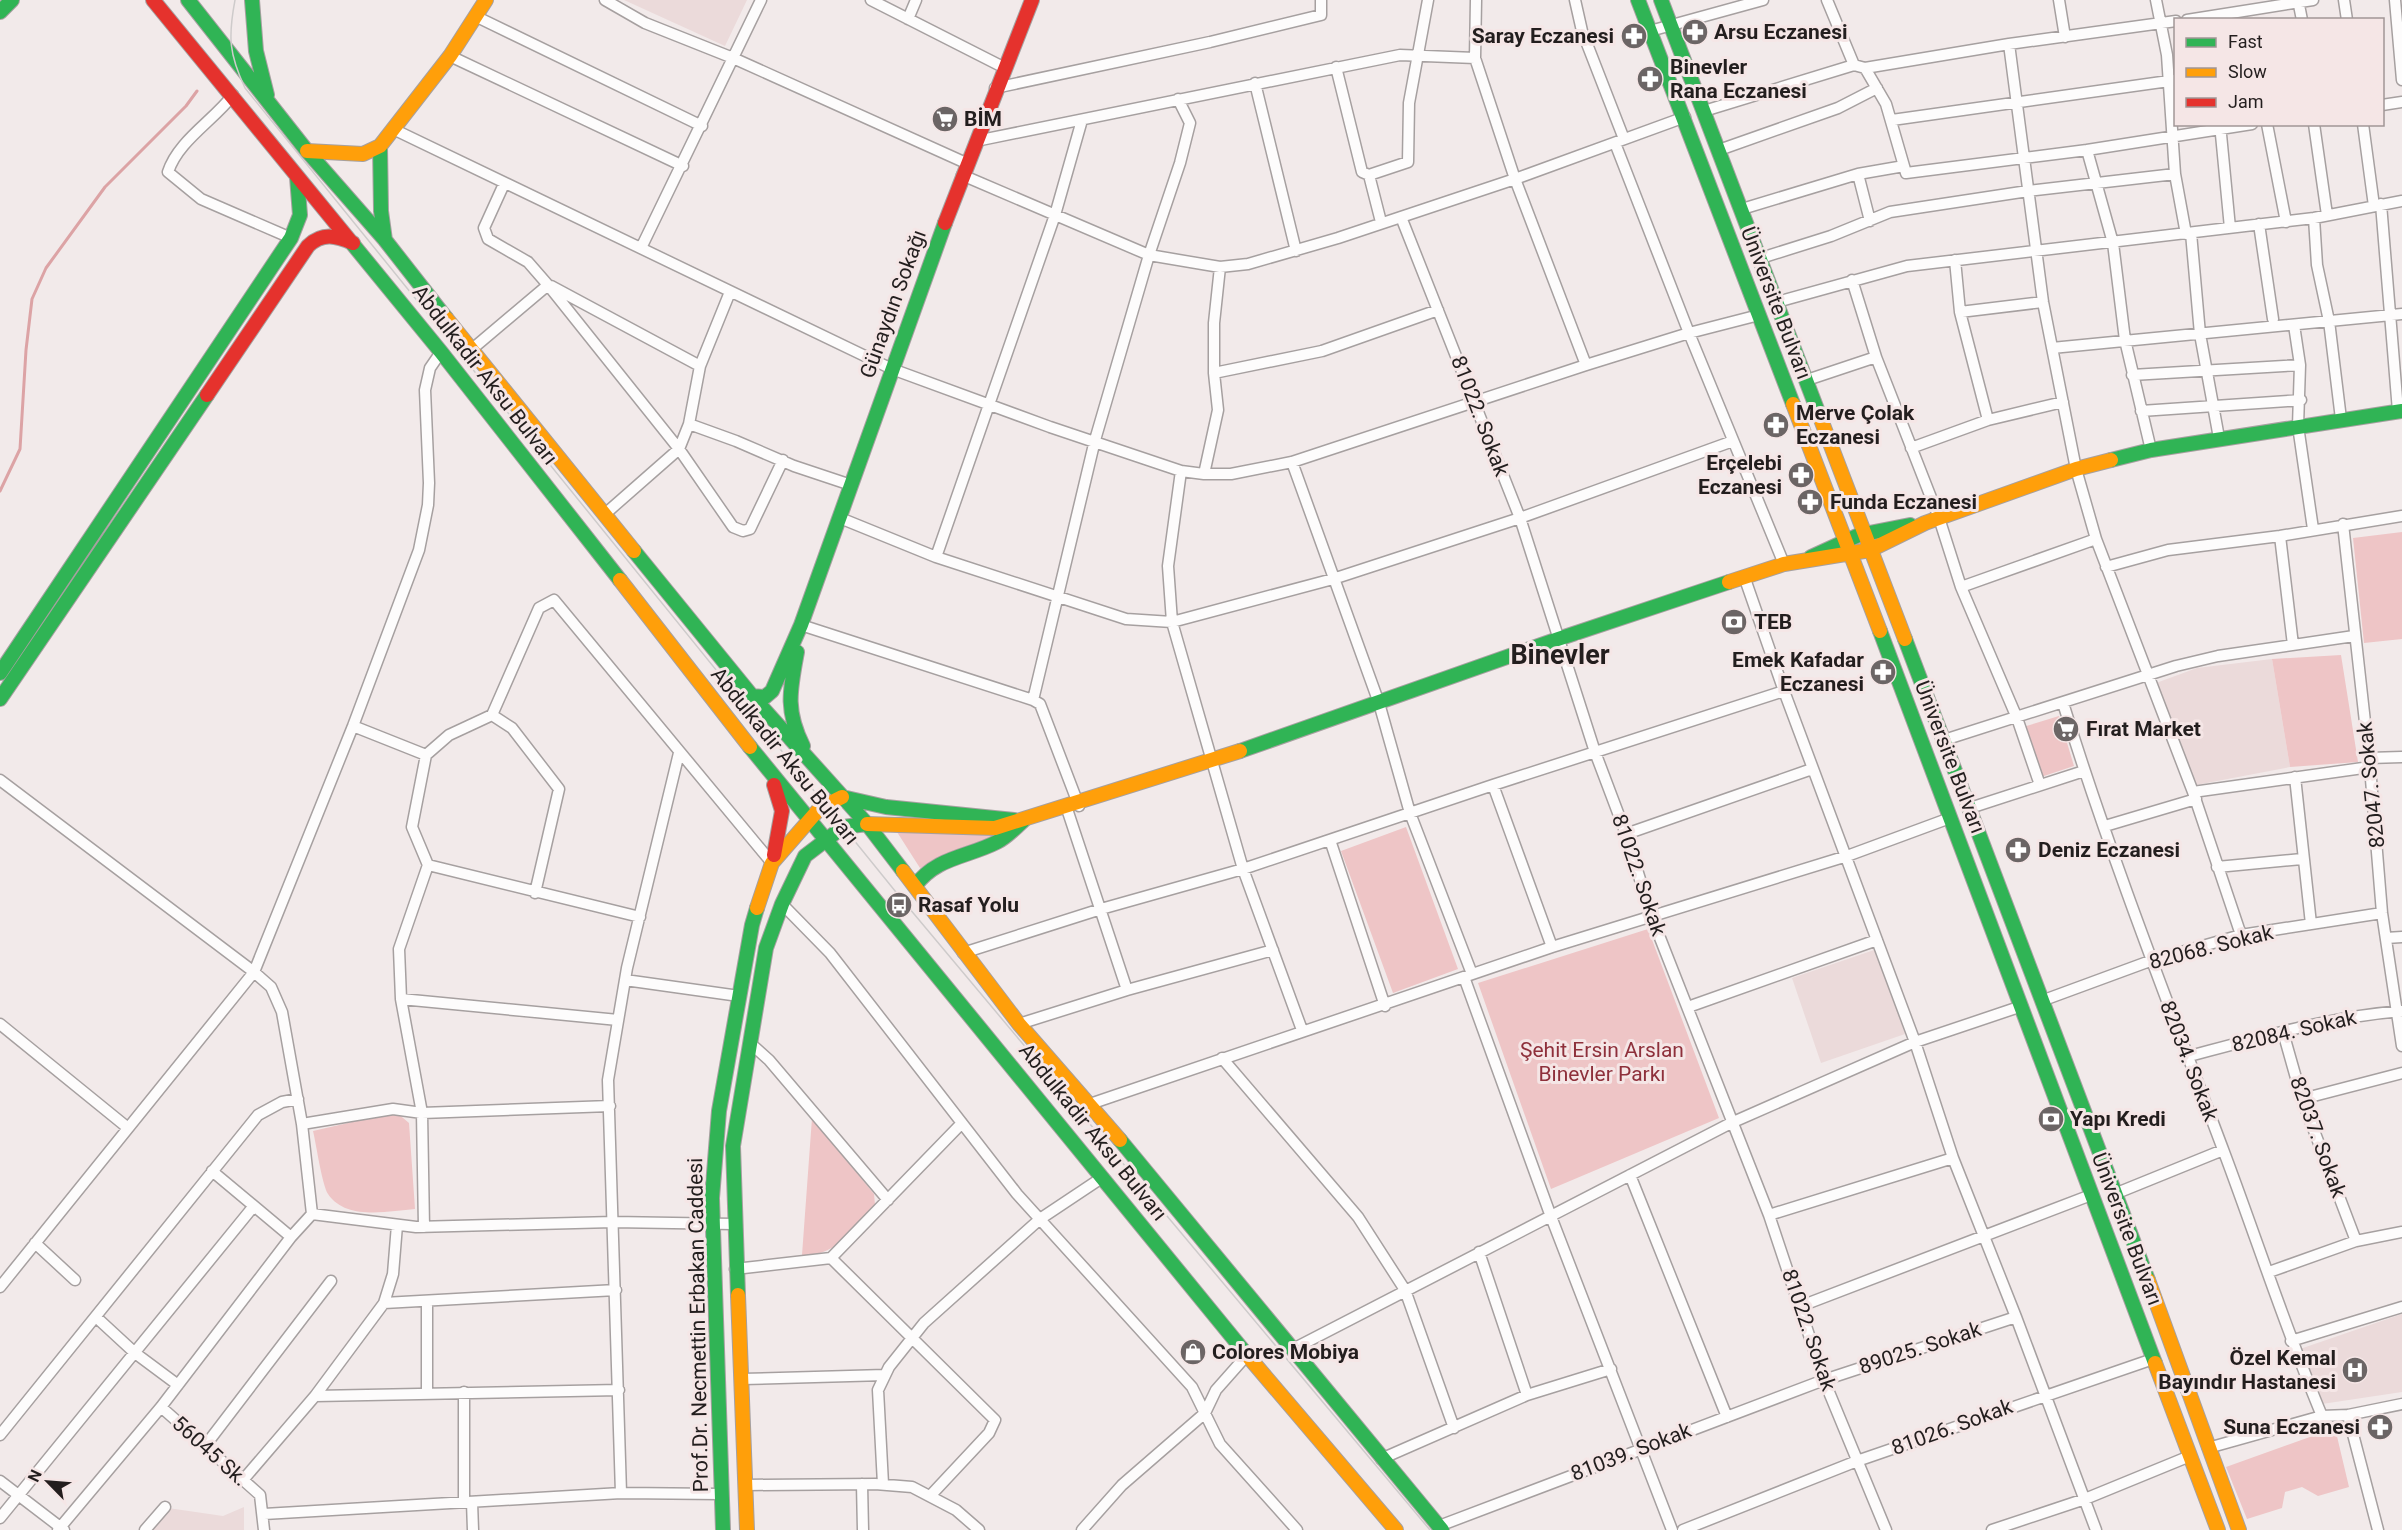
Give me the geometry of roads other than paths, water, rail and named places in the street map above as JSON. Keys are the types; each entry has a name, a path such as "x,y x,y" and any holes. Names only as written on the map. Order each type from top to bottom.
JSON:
{"main road":[{"path":"0,12 12,0"},
{"name":"Abdulkadir Aksu Bulvarı","path":"153,0 441,352 764,765 1247,1355 1396,1530"},
{"path":"188,0 307,151 385,240 471,350 752,696 867,824 1019,1024 1090,1104 1440,1528"},
{"path":"252,0 256,51 269,102"},
{"path":"307,151 363,153 380,146 450,56 486,0"},
{"name":"Günaydın Sokağı","path":"801,625 964,169 1003,67 1032,0"},
{"name":"Üniversite Bulvarı","path":"1638,0 1685,117 1845,538 2218,1530"},
{"name":"Üniversite Bulvarı","path":"1661,0 2117,1193 2239,1530"},
{"path":"380,146 381,211 385,240"},
{"path":"0,674 293,232 300,215 301,199 297,177"},
{"path":"293,232 308,228 315,238"},
{"path":"0,699 315,238 327,234 353,243"},
{"path":"1803,561 1845,538 1864,531 1925,524 2076,469 2151,450 2400,411"},
{"name":"Prof.Dr. Necmettin Erbakan Caddesi","path":"747,1530 742,1379 733,1224 733,1146 766,948 782,904 805,856 843,827 867,824 995,828 1073,808 1558,639 1745,579 1784,564 1870,550 1925,524"},
{"path":"752,696 765,697 772,691 801,625"},
{"path":"801,625 787,703 792,728 811,761"},
{"path":"764,765 782,806 783,821 772,862"},
{"path":"842,797 886,807 1023,822"},
{"name":"Prof.Dr. Necmettin Erbakan Caddesi","path":"723,1530 715,1223 712,1198 719,1111 752,925 772,862 808,819 825,804 842,797"},
{"path":"915,886 921,876 937,865 999,841 1023,822"}],"street":[{"path":"605,0 645,23 733,58 964,169 1055,216 1149,255 1220,267 1248,264 1296,251 1515,179 1685,117"},
{"path":"641,248 762,0"},
{"path":"871,0 1003,67"},
{"path":"908,19 916,0"},
{"path":"995,88 1210,42 1321,15 1321,0"},
{"path":"1336,67 1362,172 1369,175 1408,162 1408,103 1428,0"},
{"path":"1476,0 1475,58 1515,179 1586,365"},
{"path":"1575,0 1582,31 1619,141 1689,333 1784,564"},
{"path":"1650,31 1757,0"},
{"path":"1827,0 1860,66 1877,88 1892,120 1906,173 2087,150 2220,127 2230,228"},
{"path":"2059,0 2065,37"},
{"path":"2156,0 2172,81 2175,174 2188,233 2200,334 2219,438"},
{"path":"2211,17 2237,5 2254,8 2313,0"},
{"path":"2344,0 2347,18"},
{"path":"2395,0 2402,80"},
{"path":"2299,1 2302,18"},
{"path":"2254,8 2254,18"},
{"path":"475,16 702,126"},
{"path":"1704,111 1860,66 2174,21"},
{"path":"2008,44 2018,102 2043,303 2076,469 2096,539 2194,796 2241,935"},
{"path":"976,141 1336,67 1416,54 1475,58"},
{"path":"450,56 683,166"},
{"path":"1892,120 2172,81"},
{"path":"1255,83 1296,251"},
{"path":"1719,150 1838,108 1877,88"},
{"path":"233,95 218,114 180,149 172,159 168,172 201,199 293,232"},
{"path":"1033,700 1095,440 1149,255 1180,163 1190,123 1178,99"},
{"path":"2384,105 2402,102"},
{"path":"936,557 1055,216 1082,120"},
{"path":"2267,126 2286,222"},
{"path":"2314,126 2327,215"},
{"path":"2363,126 2378,205 2400,411"},
{"path":"393,129 892,369 1181,471 1232,474 1292,462 1586,365 1689,333 1759,315"},
{"path":"2087,150 2113,243 2125,340 2151,450"},
{"path":"1742,209 1858,174 1904,166"},
{"path":"1858,174 1870,220"},
{"path":"1761,258 1890,212 2028,191 2175,174"},
{"path":"1369,175 1381,222"},
{"path":"504,184 484,228 488,239 528,262 548,285 679,449 733,527 743,531 750,529 783,460"},
{"path":"1777,302 1907,267 2286,222 2402,201"},
{"name":"81022. Sokak","path":"1401,217 1520,518 1595,752 1626,834 1651,915 1769,1215 1824,1380 1886,1530"},
{"path":"2314,218 2318,265 2329,321 2341,419"},
{"path":"2259,224 2273,319"},
{"path":"1955,260 1960,312 1988,420"},
{"path":"1204,474 1218,410 1214,373 1214,323 1220,267"},
{"path":"1852,280 1876,357 1939,518 1961,587 2017,718 2040,785"},
{"path":"471,350 548,285"},
{"path":"548,285 700,366"},
{"path":"605,514 679,449 688,424 700,366 730,292"},
{"path":"1960,312 2043,303"},
{"path":"1214,373 1322,351 1438,310"},
{"path":"2052,348 2402,314"},
{"path":"2294,325 2300,365 2301,400 2298,426 2313,529"},
{"path":"0,1287 254,972 353,726 416,561 424,529 429,483 425,390 430,368 441,352"},
{"path":"1807,380 1876,357"},
{"path":"2132,375 2300,365"},
{"path":"2141,411 2214,404 2301,400"},
{"path":"1911,448 1988,420 2063,402"},
{"path":"688,424 794,466 851,485"},
{"path":"840,518 936,557 1126,620 1172,622 1334,579 1520,518 1733,441"},
{"path":"1292,462 1379,703 1410,813 1550,1215 1611,1369 1639,1448 1659,1490 1672,1530"},
{"path":"1181,471 1168,566 1172,622 1243,869 1302,1030"},
{"path":"2106,567 2168,550 2280,536 2402,516"},
{"name":"82047. Sokak","path":"2343,524 2369,763 2382,913 2399,1011 2402,1046"},
{"path":"2280,536 2294,645"},
{"path":"1961,587 2096,539"},
{"path":"1745,579 1812,769 1847,856 1915,1042 1953,1158 2046,1394 2096,1530"},
{"path":"424,1227 422,1113 401,999 399,949 428,865 412,827 426,756 449,735 492,715 539,608 554,600 772,862"},
{"path":"801,625 1040,704 1127,990"},
{"path":"1944,740 2146,674 2218,656 2355,636"},
{"path":"963,953 1101,909 1243,869 1493,784 1784,691"},
{"name":"82034. Sokak","path":"2063,703 2084,771 2150,961 2269,1272 2291,1341 2322,1416"},
{"path":"492,715 512,728 559,789 535,893"},
{"path":"353,726 426,756"},
{"path":"621,1493 608,1080 625,980 679,753"},
{"path":"2104,826 2194,796 2402,756"},
{"path":"1626,834 1812,769"},
{"path":"1970,808 2084,771"},
{"path":"2295,777 2302,859 2311,924"},
{"path":"0,780 254,972 270,987 280,1005 298,1099 312,1215 291,1237 161,1407 61,1529 0,1481"},
{"path":"1493,784 1552,946"},
{"path":"1090,1104 1302,1030 1385,1006 1552,946 1847,856 1950,818"},
{"path":"1330,840 1385,1006"},
{"path":"2217,867 2302,859"},
{"path":"428,865 640,917"},
{"path":"782,904 830,953 1040,1219 1192,1387 1220,1444 1297,1530"},
{"name":"82068. Sokak","path":"2044,1000 2150,961 2241,935 2382,913"},
{"path":"2386,938 2402,937"},
{"path":"1688,1007 1877,940"},
{"path":"1019,1024 1127,990 1273,950"},
{"path":"625,980 739,996"},
{"path":"401,999 618,1020"},
{"path":"1293,1349 1731,1123 1915,1042 2022,1006"},
{"name":"82084. Sokak","path":"2186,1058 2283,1032 2365,1014 2399,1011"},
{"path":"0,1024 128,1128"},
{"name":"82037. Sokak","path":"2283,1032 2302,1099 2356,1241"},
{"path":"750,1043 769,1059 888,1200"},
{"path":"1222,1058 1358,1217 1405,1290 1454,1428"},
{"path":"2302,1099 2402,1073"},
{"path":"0,1435 258,1115 282,1102 298,1099"},
{"path":"302,1124 393,1109 422,1113 610,1106"},
{"path":"735,1269 831,1258 962,1123"},
{"path":"2117,1193 2223,1150"},
{"path":"1769,1215 1953,1158"},
{"path":"212,1171 291,1237"},
{"path":"1630,1175 1727,1417"},
{"path":"883,1484 878,1390 885,1375 924,1323 1040,1219 1103,1177"},
{"path":"1801,1306 2091,1196"},
{"path":"0,1518 253,1207"},
{"path":"312,1215 424,1227 613,1222 733,1224"},
{"path":"243,1480 315,1396 384,1303 393,1275 397,1225"},
{"path":"2269,1272 2356,1241 2402,1232"},
{"path":"35,1243 75,1280"},
{"path":"1479,1252 1527,1395"},
{"path":"831,1258 995,1420 989,1433 931,1495"},
{"path":"205,1446 331,1281"},
{"path":"384,1303 616,1290"},
{"path":"427,1301 427,1393"},
{"path":"2291,1341 2402,1306"},
{"path":"96,1317 135,1353 178,1385"},
{"name":"89025. Sokak","path":"1824,1380 2016,1317"},
{"path":"1082,1530 1122,1485 1205,1413 1216,1390 1247,1355"},
{"name":"81026. Sokak","path":"1857,1461 2153,1359"},
{"path":"1381,1459 1527,1395 1611,1369"},
{"path":"742,1379 885,1375"},
{"name":"81039. Sokak","path":"1440,1528 1639,1448 1824,1380"},
{"path":"315,1396 619,1390"},
{"path":"464,1392 468,1502 473,1530"},
{"path":"2208,1448 2322,1416 2348,1415 2402,1404"},
{"name":"56045 Sk.","path":"161,1407 260,1495 264,1514 264,1530"},
{"path":"2348,1415 2378,1530"},
{"path":"1992,1530 2085,1498 2190,1456"},
{"path":"1683,1530 1857,1461"},
{"path":"862,1484 863,1530"},
{"path":"746,1485 883,1484 912,1487 956,1510 979,1530"},
{"path":"264,1514 621,1493 721,1494"},
{"path":"145,1530 165,1507"}],"waterway":[{"path":"0,491 20,449 26,350 32,299 46,268 105,187 186,106 197,91"}],"tram line":[{"path":"235,0 231,45 245,88 904,902 1430,1530"}],"place":[{"name":"Arsu Eczanesi","path":"1695,32"},
{"name":"Saray Eczanesi","path":"1634,36"},
{"name":"Binevler Rana Eczanesi","path":"1650,79"},
{"name":"BİM","path":"945,119"},
{"name":"Merve Çolak Eczanesi","path":"1776,425"},
{"name":"Erçelebi Eczanesi","path":"1801,475"},
{"name":"Funda Eczanesi","path":"1810,502"},
{"name":"TEB","path":"1734,622"},
{"name":"Emek Kafadar Eczanesi","path":"1883,672"},
{"name":"Fırat Market","path":"2066,729"},
{"name":"Deniz Eczanesi","path":"2018,850"},
{"name":"Rasaf Yolu","path":"899,905"},
{"name":"Yapı Kredi","path":"2051,1119"},
{"name":"Colores Mobiya","path":"1193,1352"},
{"name":"Özel Kemal Bayındır Hastanesi","path":"2355,1370"},
{"name":"Suna Eczanesi","path":"2380,1427"}],"district":[{"name":"Binevler","path":"1560,655"}],"park label":[{"name":"Şehit Ersin Arslan Binevler Parkı","path":"1602,1062"}]}
